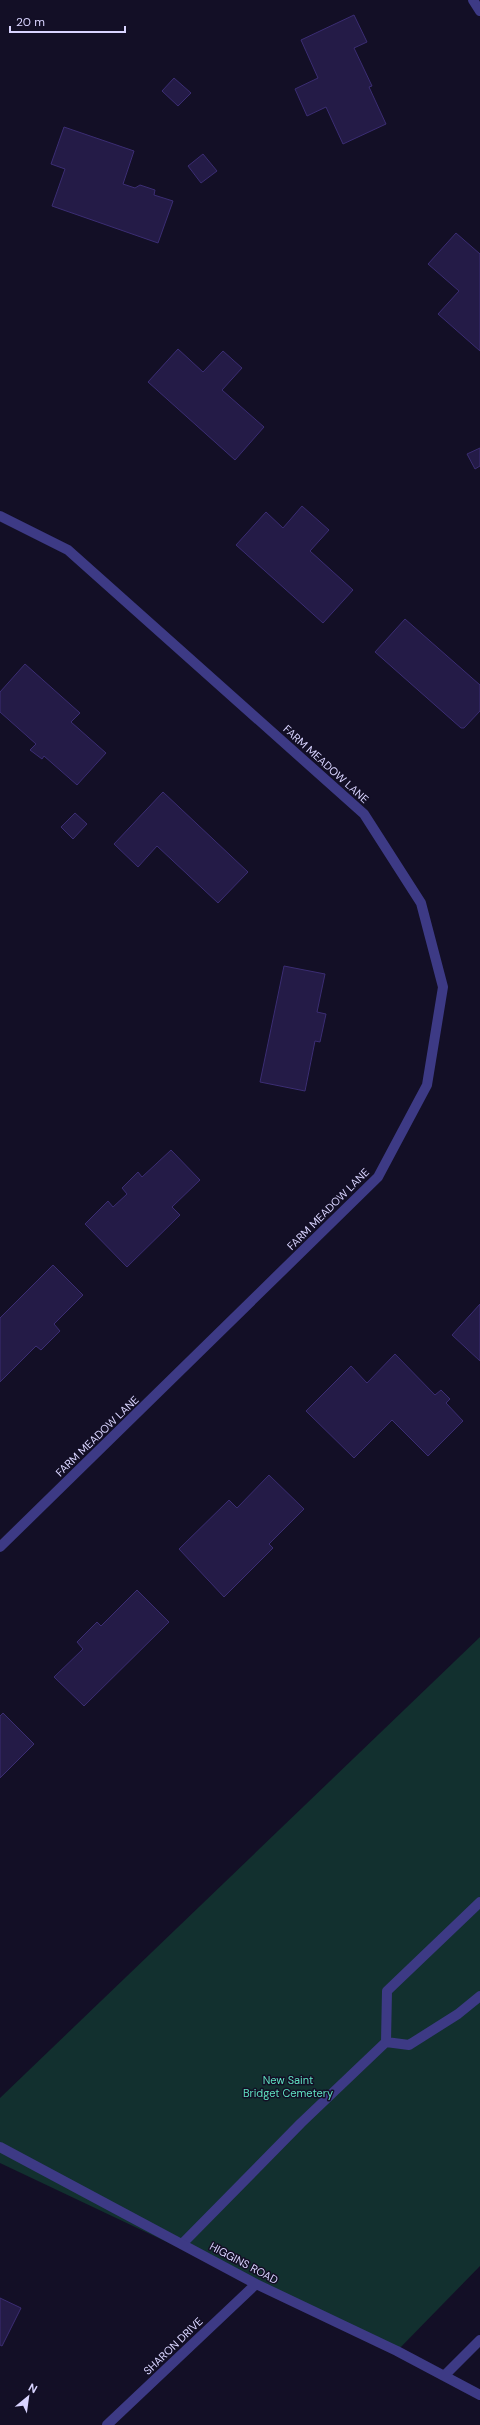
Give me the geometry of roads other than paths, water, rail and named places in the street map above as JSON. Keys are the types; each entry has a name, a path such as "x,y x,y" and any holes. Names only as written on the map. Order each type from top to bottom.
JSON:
{"street":[{"path":"473,0 480,11"},
{"name":"FARM MEADOW LANE","path":"0,516 68,550 364,814 421,903 443,987 427,1085 378,1178 0,1547"},
{"path":"182,2244 301,2123 386,2042 387,1991 480,1902"},
{"path":"386,2042 409,2045 458,2014 480,1996"},
{"name":"HIGGINS ROAD","path":"0,2147 256,2284 397,2351 480,2395"},
{"name":"SHARON DRIVE","path":"107,2425 256,2284"},
{"path":"444,2376 480,2340"}],"park label":[{"name":"New Saint Bridget Cemetery","path":"288,2086"}]}
